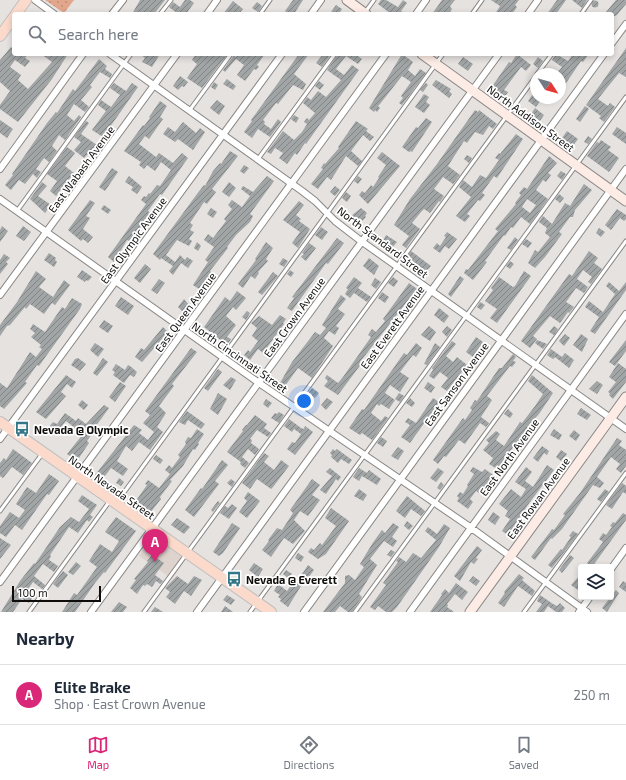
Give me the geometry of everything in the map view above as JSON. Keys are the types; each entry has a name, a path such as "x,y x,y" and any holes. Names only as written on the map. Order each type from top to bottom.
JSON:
{"main road":[{"path":"17,12 26,0"},
{"path":"0,36 12,20"},
{"name":"North Nevada Street","path":"4,425 151,530 271,612"}],"street":[{"path":"35,0 51,12"},
{"path":"114,12 123,0"},
{"path":"208,12 217,0"},
{"path":"312,12 321,0"},
{"path":"346,0 362,12"},
{"path":"417,12 426,0"},
{"path":"529,12 538,0"},
{"path":"614,40 626,24"},
{"path":"0,169 82,56"},
{"name":"North Standard Street","path":"113,56 290,183 327,212 335,221 361,240 626,429"},
{"name":"East Wabash Avenue","path":"0,296 176,56"},
{"name":"East Olympic Avenue","path":"0,439 4,425 115,281 281,56"},
{"name":"East Queen Avenue","path":"0,582 290,183 385,56"},
{"name":"North Addison Street","path":"425,56 626,201"},
{"name":"East Crown Avenue","path":"91,612 259,383 361,240 498,56"},
{"name":"East Everett Avenue","path":"197,612 603,56"},
{"name":"East Sanson Avenue","path":"304,612 399,479 626,169"},
{"name":"North Cincinnati Street","path":"0,199 259,383 470,527 546,582 583,611"},
{"name":"East North Avenue","path":"410,612 570,389 626,314"},
{"name":"East Rowan Avenue","path":"470,612 626,397"},
{"path":"614,565 626,548"},
{"path":"583,611 588,600"}],"lane":[{"path":"162,12 171,0"},
{"path":"261,12 270,0"},
{"path":"366,12 374,0"},
{"path":"473,12 482,0"},
{"path":"582,12 591,0"},
{"path":"17,211 130,56"},
{"path":"189,111 230,56"},
{"path":"258,160 333,56"},
{"path":"30,612 222,357 442,56"},
{"path":"542,68 551,56"},
{"path":"144,612 530,85"},
{"path":"250,612 626,97"},
{"path":"355,612 626,241"},
{"path":"0,511 43,453"},
{"path":"524,612 626,473"}],"shaded area":[{"path":"45,0 74,0 65,12"},
{"path":"154,538 186,559 172,579 139,556 150,540"}],"building":[{"path":"140,0 165,0 156,12 133,12"},
{"path":"185,0 190,0 194,3 187,12 175,12 169,7 173,2 180,7"},
{"path":"293,0 303,0 295,12 285,11"},
{"path":"381,0 386,0 398,7 403,0 407,3 401,11 402,12 388,12 378,4"},
{"path":"442,0 455,0 450,6 452,9 450,12 433,12"},
{"path":"491,0 519,0 515,5 517,7 513,12 496,12 500,6"},
{"path":"557,0 566,0 557,12 548,12"},
{"path":"572,0 587,0 582,8"},
{"path":"616,0 626,0 626,4 617,15 614,16 614,12 606,12"},
{"path":"233,1 243,9 241,12 225,12"},
{"path":"595,1 598,4 595,7 592,4"},
{"path":"257,2 262,6 258,12 252,8"},
{"path":"336,5 342,9 340,12 331,12"},
{"path":"11,47 12,56 26,56 25,58 30,61 25,67 15,60 10,67 21,75 18,80 28,89 52,62 44,56 67,56 52,79 18,122 0,109 0,105 10,91 0,82 0,60"},
{"path":"626,48 626,77 619,73 598,99 608,106 610,103 615,107 604,122 599,118 601,116 586,105"},
{"path":"142,56 159,56 152,67 142,62 145,58"},
{"path":"195,56 226,56 202,88 187,78 197,64 192,60"},
{"path":"233,56 264,56 257,65 259,67 256,70 254,69 245,81 237,75 244,65 236,59 225,72 223,70"},
{"path":"298,56 308,56 294,74 306,84 303,90 293,85 263,120 265,122 264,124 271,129 278,119 281,122 270,137 258,129 252,138 244,132 252,121 251,120"},
{"path":"321,56 330,56 322,67 316,63"},
{"path":"337,56 346,56 336,69 344,75 352,65 359,70 306,144 305,143 297,155 295,153 287,164 279,158 283,153 275,148 271,154 267,152 283,131 294,140 302,132 307,124 304,122 307,118 309,120 315,113 303,103 307,97 311,100 318,91 326,97 341,80 327,70"},
{"path":"346,56 358,56 362,59 358,64"},
{"path":"401,56 405,56 413,62 408,70 415,76 420,69 426,73 402,105 399,103 403,98 401,96 411,82 402,76 378,106 380,108 377,112 375,110 374,112 369,108"},
{"path":"516,56 520,56 531,65 526,71 521,67 504,90 508,92 504,98 491,88 509,62 511,63"},
{"path":"555,56 559,56 568,61 572,56 588,56 583,62 581,61 566,83 566,68 561,68 562,67 552,60"},
{"path":"463,57 473,64 468,71 458,64"},
{"path":"538,57 543,61 538,68 533,64"},
{"path":"99,59 107,66 105,69 112,74 110,78 100,72 90,85 92,87 81,100 89,107 85,112 74,104 67,115 74,121 79,115 81,117 65,140 59,135 52,146 57,151 49,162 44,158 36,169 41,172 37,178 33,174 25,184 19,180 11,190 5,185 13,175 12,174 47,123 56,112 57,113 73,89 75,91"},
{"path":"180,76 188,82 184,87 182,86 178,90 173,86"},
{"path":"227,79 236,86 233,90 223,84"},
{"path":"436,80 451,89 449,91 452,94 449,98 432,85"},
{"path":"319,81 324,85 320,90 315,86"},
{"path":"214,82 218,85 215,90 211,87"},
{"path":"114,83 126,91 132,83 138,87 103,137 92,130 106,111 98,105 101,100 111,107 120,95 110,88"},
{"path":"426,83 428,85 423,92 420,90"},
{"path":"424,94 429,97 426,102 430,105 424,113 415,107"},
{"path":"217,100 225,106 219,115 210,108"},
{"path":"160,101 167,106 160,117 163,119 149,139 145,136 139,144 156,157 159,153 173,163 182,153 188,158 162,195 160,194 148,211 150,213 142,223 143,224 129,241 127,240 114,262 108,257 146,204 141,200 144,196 146,197 149,193 150,194 157,185 160,186 171,170 161,162 155,171 147,165 144,169 139,165 141,162 124,151 150,118 149,117"},
{"path":"585,106 589,109 580,122 576,119"},
{"path":"535,108 544,115 540,121 531,114"},
{"path":"475,110 478,112 479,110 497,124 493,129 489,126 483,135 475,132 467,143 464,141 448,166 460,175 453,184 443,177 434,189 444,196 430,213 424,209 412,223 420,229 406,248 402,245 409,236 394,225 410,199"},
{"path":"294,115 299,118 296,123 291,119"},
{"path":"426,118 432,122 412,152 409,152 402,147 416,127 418,128"},
{"path":"0,120 13,129 7,138 0,133"},
{"path":"86,121 89,123 81,134 97,145 84,158 74,150 81,142 74,137"},
{"path":"356,121 368,129 366,131 374,137 370,141 363,135 351,151 362,161 358,166 346,156 331,180 327,177 318,189 311,184 323,169 321,168 324,163 325,164 339,148 338,147"},
{"path":"183,122 196,133 200,128 205,132 193,150 178,139 175,142 163,134 168,127 175,132"},
{"path":"617,127 626,133 626,144 612,134"},
{"path":"567,131 578,139 573,146 562,138"},
{"path":"516,134 523,139 497,178 494,176 482,193 485,195 480,201 478,200 467,214 470,216 465,222 456,216 471,197 459,187 463,180 472,187 480,175 486,178 499,160 495,158"},
{"path":"588,136 592,139 588,144 584,142"},
{"path":"601,140 611,147 608,150 619,158 609,172 587,156 597,142 599,143"},
{"path":"67,147 75,153 65,166 74,173 56,196 50,191 57,181 47,174"},
{"path":"230,151 238,156 212,189 216,192 207,204 204,202 190,223 193,225 190,230 194,232 189,239 192,241 189,246 177,240 166,255 175,262 180,255 185,260 187,257 193,261 188,268 181,263 173,275 169,271 173,266 161,258 160,260 153,254 197,194 204,185 205,186 213,171 220,163 221,164"},
{"path":"382,152 400,166 368,204 359,195 362,191 365,193 371,185 373,187 386,165 377,158"},
{"path":"467,155 472,158 469,163 464,159"},
{"path":"549,156 557,163 548,173 551,175 546,182 543,180 536,190 548,199 530,224 521,217 513,228 511,227 485,261 487,262 473,280 464,273 466,269 468,270 498,231 495,229 516,204 515,203 521,195 519,193 524,187 527,189","holes":["527,199 536,205 530,213 522,207"]},
{"path":"244,165 249,168 244,174 240,171"},
{"path":"112,168 118,172 105,191 99,187"},
{"path":"561,171 566,174 562,180 557,176"},
{"path":"129,176 142,187 137,194 131,190 133,187 125,182"},
{"path":"267,176 274,181 250,214 253,216 250,222 236,235 210,271 212,273 199,289 193,285 208,262 205,260 214,247 204,240 208,234 213,238 226,221 224,219 232,209 228,205 232,200 242,207 250,196 241,189 243,186 253,192"},
{"path":"358,176 362,179 358,184 354,181"},
{"path":"42,182 47,186 38,196 51,205 45,213 30,199"},
{"path":"229,182 236,188 229,197 222,192"},
{"path":"584,184 592,190 575,210 573,217 570,217 559,232 562,234 535,268 528,263 535,250 538,252 550,237 545,233 547,228 539,222 543,216 552,224 565,203 570,206"},
{"path":"335,186 340,190 335,196 330,192"},
{"path":"346,192 351,196 347,202 342,198"},
{"path":"559,194 564,198 560,203 555,199"},
{"path":"90,200 95,203 86,216 90,218 83,229 93,237 88,243 83,239 81,241 68,230"},
{"path":"299,201 304,205 296,215 301,219 299,221 310,229 298,248 292,243 300,232 283,220"},
{"path":"104,205 111,210 108,214 101,209"},
{"path":"211,208 217,212 213,218 207,214"},
{"path":"361,208 367,213 365,216 366,217 360,223 351,216"},
{"path":"617,209 626,215 626,219 624,221 620,218 611,230 605,225"},
{"path":"2,226 8,231 0,242 0,230"},
{"path":"23,226 31,232 24,241 16,236"},
{"path":"321,227 328,232 322,240 315,235"},
{"path":"599,228 605,232 601,237 596,233"},
{"path":"447,232 457,239 449,249 445,246 440,253 433,248 437,243 440,246 446,237 444,236"},
{"path":"386,235 397,242 392,248 383,241"},
{"path":"515,237 518,240 511,250 507,248"},
{"path":"337,238 344,243 328,264 326,263 292,311 287,308 294,298 292,297"},
{"path":"526,239 532,243 528,248 522,244"},
{"path":"197,242 201,246 198,251 194,248"},
{"path":"266,242 273,248 266,259 268,261 258,272 259,273 255,279 251,276 243,288 238,284 256,260 255,259"},
{"path":"309,243 316,248 306,261 301,257"},
{"path":"411,251 431,266 426,271 407,257"},
{"path":"589,251 598,258 594,263 602,269 591,284 588,282 592,277 583,270 577,279 588,287 584,293 576,288 566,302 574,307 569,313 568,312 560,323 550,316 533,336 537,339 530,348 521,341 569,274 572,276"},
{"path":"49,253 56,258 55,260 57,262 54,267 44,260"},
{"path":"4,254 10,258 6,262 8,264 0,274 0,260"},
{"path":"283,258 288,261 284,267 279,264"},
{"path":"369,258 379,266 374,275 363,266"},
{"path":"510,261 514,264 510,269 506,266"},
{"path":"145,264 151,269 140,283 134,278"},
{"path":"82,270 92,277 88,281 86,280 85,282 77,277"},
{"path":"290,270 294,273 291,277 287,274"},
{"path":"36,271 46,279 39,287 53,297 64,280 70,285 55,305 52,303 44,314 30,304 26,309 25,307 10,325 7,326 0,336 0,325 17,302"},
{"path":"524,271 531,276 497,323 490,318 497,309 485,301 493,290 491,288 499,277 513,287 515,286"},
{"path":"273,272 278,276 262,295 258,292"},
{"path":"460,276 464,279 451,297 448,294"},
{"path":"354,277 362,283 358,288 371,297 367,302 354,293 350,298 345,294 348,289 346,288"},
{"path":"393,277 398,281 394,287 388,283"},
{"path":"375,278 381,282 376,289 371,285"},
{"path":"159,279 165,283 157,294 151,290"},
{"path":"609,282 619,291 626,282 626,290 595,334 590,331 599,317 585,307 589,301 603,312 615,294 606,286"},
{"path":"409,283 417,289 360,362 362,363 338,395 324,386 328,381 325,378 327,375 338,383 343,377 371,337 368,335 372,329 376,332 385,321 383,319"},
{"path":"237,291 246,298 236,310 233,307 226,316 236,325 227,337 231,339 227,345 204,327 225,297 230,301"},
{"path":"382,292 389,297 385,303 378,298"},
{"path":"341,295 346,299 338,309 345,314 336,326 339,328 335,335 329,331 324,338 333,346 312,378 298,368 285,386 280,383 292,362 315,332 320,335 326,328 322,325"},
{"path":"121,297 134,306 128,315 115,306"},
{"path":"72,298 82,304 80,309 39,366 37,365 25,382 27,383 4,409 0,406 0,383 7,388 30,352 36,357 42,349 39,347 41,345 31,337 35,333 30,329 33,324 45,332 62,307 65,309"},
{"path":"184,299 190,306 184,313 178,307"},
{"path":"480,302 485,305 481,310 477,307"},
{"path":"439,308 449,316 444,323 434,315"},
{"path":"247,311 250,313 246,320 242,317"},
{"path":"280,315 286,319 283,323 284,324 263,353 258,349 250,360 244,355 248,350 250,352 258,341 252,336 257,328 251,323 259,316 272,325"},
{"path":"104,320 113,326 108,333 99,327"},
{"path":"429,326 436,332 430,341 421,335"},
{"path":"447,326 452,330 447,337 442,332"},
{"path":"554,326 558,329 554,335 549,332"},
{"path":"163,327 168,332 142,362 135,357 141,348 144,350"},
{"path":"565,334 570,338 564,346 559,341"},
{"path":"581,334 588,339 582,352 573,345"},
{"path":"476,337 483,342 473,357 466,352"},
{"path":"537,340 547,344 543,349 535,343"},
{"path":"626,340 626,351 615,366 609,362"},
{"path":"452,341 456,344 446,356 453,362 457,357 467,365 447,391 441,387 448,378 440,372 434,379 429,376 433,370 432,368"},
{"path":"95,343 104,349 98,357 90,350"},
{"path":"416,343 422,348 416,357 413,355 400,372 409,378 400,392 390,385 385,393 395,400 389,409 381,404 379,406 377,404 371,413 381,421 385,416 388,418 372,440 362,433 360,435 349,428 362,409 364,410 404,353 407,355"},
{"path":"435,343 440,347 427,365 424,364"},
{"path":"191,348 197,352 172,384 174,386 159,406 166,413 157,427 163,432 150,450 139,442 132,451 126,446 117,461 128,469 123,476 111,468 102,480 95,475 134,425 142,430 139,433 148,440 154,432 143,423 150,415 145,411"},
{"path":"551,349 562,357 565,353 574,360 569,368 555,357 553,359 547,355"},
{"path":"513,354 516,357 513,361 516,362 512,367 510,366 487,396 492,400 481,417 489,423 486,427 480,423 465,444 459,440 446,457 444,456 438,464 433,460 463,418 465,420 472,410 470,408 475,400 477,401 499,368 502,368"},
{"path":"78,358 86,364 80,371 71,365 75,359"},
{"path":"103,358 108,362 97,376 93,373"},
{"path":"618,363 626,369 626,382 613,399 608,392 616,382 609,377"},
{"path":"116,364 125,370 128,365 137,372 134,377 130,375 124,383 113,375 115,372 112,370"},
{"path":"218,369 222,372 208,391 204,388"},
{"path":"66,375 76,382 72,388 67,384 61,392 66,396 46,419 36,412"},
{"path":"532,375 553,393 539,414 527,427 529,429 497,469 489,464 493,458 483,450 489,443 486,440 496,431 500,434 496,440 504,446 520,422 522,423 535,406 543,394 528,381"},
{"path":"231,377 236,380 230,390 223,385"},
{"path":"597,381 603,385 597,394 589,389"},
{"path":"120,382 126,386 115,402 109,397"},
{"path":"428,382 435,387 431,393 424,388"},
{"path":"312,388 319,393 315,398 308,393"},
{"path":"218,393 227,399 218,415 210,409"},
{"path":"399,393 404,396 400,402 395,399"},
{"path":"327,398 333,402 326,410 321,405"},
{"path":"410,398 415,403 412,407 406,403"},
{"path":"433,398 439,402 438,404 410,443 401,437 410,425 405,422 408,418 416,423"},
{"path":"266,399 272,403 268,408 263,404"},
{"path":"82,400 88,405 84,410 78,405"},
{"path":"104,405 109,408 93,430 94,431 87,441 89,443 77,461 67,454 83,434 66,421 57,432 49,427 53,422 57,424 65,413 76,421 78,418 86,424"},
{"path":"581,408 591,415 587,420 577,414"},
{"path":"508,409 513,414 510,418 504,414"},
{"path":"187,411 205,424 201,429 188,420 185,425 179,422"},
{"path":"279,412 284,415 279,423 271,418 275,413 277,414"},
{"path":"255,415 267,424 264,428 271,433 268,437 257,430 250,439 252,440 251,443 259,449 255,455 248,449 242,457 249,463 245,468 240,464 241,462 227,452 243,431 242,430"},
{"path":"289,419 301,428 304,429 305,426 313,432 295,455 287,449 292,442 295,443 301,434 294,429 292,432 284,426"},
{"path":"197,429 204,434 198,443 199,444 195,450 193,449 183,466 170,480 172,481 150,513 135,502 147,485 145,484 148,480 159,488 170,474 165,470 169,465 172,468 180,457 178,455 186,444 185,442 188,437 191,438"},
{"path":"554,429 562,435 559,440 550,435"},
{"path":"574,430 580,435 576,441 569,436"},
{"path":"381,437 387,441 383,447 377,443"},
{"path":"617,438 622,441 619,445 626,450 626,466 621,473 616,469 620,464 611,457 597,477 604,483 600,488 593,485 562,529 552,539 551,538 535,560 531,557 552,529 554,530 565,515 563,514 580,493"},
{"path":"542,446 549,451 547,455 544,453 538,462 533,458"},
{"path":"398,447 404,451 398,460 391,456"},
{"path":"13,449 32,463 23,475 12,467 3,478 0,476 0,463 4,458 6,460"},
{"path":"333,449 335,451 337,449 352,460 349,464 341,459 338,463 331,457 332,455 330,453"},
{"path":"561,450 567,454 561,461 556,457"},
{"path":"264,453 269,456 264,462 274,470 281,460 289,466 271,489 257,479 250,489 242,483"},
{"path":"156,455 163,460 160,464 153,459"},
{"path":"222,460 228,465 215,481 219,484 194,517 185,510"},
{"path":"547,465 554,470 527,506 508,535 502,531 510,519 505,516 508,511 499,504 511,489 521,497 526,489 515,482 526,467 532,472 525,481 533,487"},
{"path":"473,467 482,472 485,469 493,475 480,494 476,491 470,499 473,502 468,509 457,501 459,498 457,496 460,492 463,494 468,486 467,485 474,474 470,471"},
{"path":"330,468 341,477 338,481 336,479 326,494 320,490 332,476 326,472"},
{"path":"359,468 367,473 369,470 381,479 377,485 362,476 359,481 353,477"},
{"path":"438,468 444,472 436,482 430,478"},
{"path":"49,474 59,481 49,495 47,494 22,530 15,525 6,537 0,533 0,526 10,512 19,518 25,510 16,504 27,487 36,493"},
{"path":"119,478 124,482 121,486 116,483"},
{"path":"231,479 235,482 232,487 227,483"},
{"path":"312,479 320,485 312,495 320,500 308,516 300,511 294,520 305,531 293,544 284,538 271,557 262,550 277,528 282,530 293,513 290,510"},
{"path":"441,482 444,485 440,490 437,488"},
{"path":"622,483 626,486 626,494 623,492 612,509 606,505"},
{"path":"359,489 367,495 363,501 354,496"},
{"path":"605,489 609,492 601,502 597,499"},
{"path":"248,492 260,501 247,518 239,512 247,501 244,498"},
{"path":"82,495 97,505 90,515 93,517 89,522 87,520 78,533 69,527 50,555 49,560 58,566 54,572 43,564 34,576 45,585 42,589 33,582 26,592 33,597 29,603 22,599 13,612 1,612 20,581 34,563 35,564 60,527 71,517 79,522 89,509 78,501"},
{"path":"407,496 425,511 421,516 411,509 405,518 396,511"},
{"path":"218,501 220,503 213,512 211,510"},
{"path":"232,504 237,508 229,519 220,513 225,506 228,508"},
{"path":"331,508 349,521 326,554 318,559 308,552 311,548 314,550 320,543 322,545 336,526 325,518"},
{"path":"493,512 500,517 495,525 488,520"},
{"path":"623,513 626,515 626,520 594,564 588,564 587,563 603,542 599,539 603,533 606,535 612,527 610,526 613,522 615,523"},
{"path":"116,517 136,531 105,573 104,572 95,583 75,612 62,612 74,593 77,595 97,567 89,561 100,544 112,552 119,541 105,532"},
{"path":"177,518 190,527 184,534 171,525"},
{"path":"407,521 413,526 409,530 404,526"},
{"path":"232,523 240,528 223,553 219,556 213,552"},
{"path":"393,523 399,527 392,537 397,541 393,547 384,541 370,559 377,565 359,594 362,597 352,612 348,612 340,606 335,612 323,612 345,583 345,576 349,575 355,580 364,567 360,564 372,544 382,530 385,533"},
{"path":"444,524 450,528 439,547 397,607 392,612 386,612 378,606 375,610 370,607 386,585 383,583 398,562 396,561 399,557 406,562 413,553 421,558 436,540 425,531 428,527 437,534"},
{"path":"573,531 578,534 552,568 548,565 561,549 562,550 571,537 569,536"},
{"path":"0,538 11,545 0,559"},
{"path":"477,546 482,550 476,558 478,559 474,564 471,562 460,581 454,576"},
{"path":"391,550 395,552 391,557 387,555"},
{"path":"298,553 304,557 301,562 295,558"},
{"path":"152,555 164,563 155,575 163,581 160,584 156,581 152,587 147,584 145,586 143,585 137,594 130,588 136,580 134,579"},
{"path":"570,555 574,558 562,573 559,570"},
{"path":"76,562 81,566 73,575 68,572"},
{"path":"254,563 263,569 258,577 249,570"},
{"path":"308,565 314,570 308,578 302,574"},
{"path":"286,570 292,574 288,578 283,574"},
{"path":"63,571 68,575 58,588 53,584"},
{"path":"519,574 524,578 522,580 535,591 532,596 518,586 504,607 498,603 505,593 504,592"},
{"path":"177,576 188,584 194,576 202,580 191,596 184,591 175,604 166,597 170,592 165,588"},
{"path":"473,576 480,581 476,586 469,581"},
{"path":"578,577 578,590 571,585"},
{"path":"294,581 301,586 288,607 280,601 281,599 278,597 280,595 274,591 278,584 287,591"},
{"path":"623,581 626,583 626,592 619,587"},
{"path":"456,583 468,592 462,600 455,594 447,604 447,607 454,612 430,612 445,589 449,593"},
{"path":"616,590 619,593 607,612 602,608 608,600 614,600 614,593"},
{"path":"227,595 235,600 231,605 223,600"},
{"path":"540,595 557,606 560,603 565,608 562,612 556,612 548,606 544,612 536,612 542,604 537,601"},
{"path":"119,602 127,607 123,612 111,612"},
{"path":"225,606 233,612 221,612"},
{"path":"155,607 163,612 151,612"}],"place":[{"name":"Nevada @ Olympic","path":"22,429"},
{"name":"Elite Brake","path":"155,562"},
{"name":"Nevada @ Everett","path":"234,579"}]}
